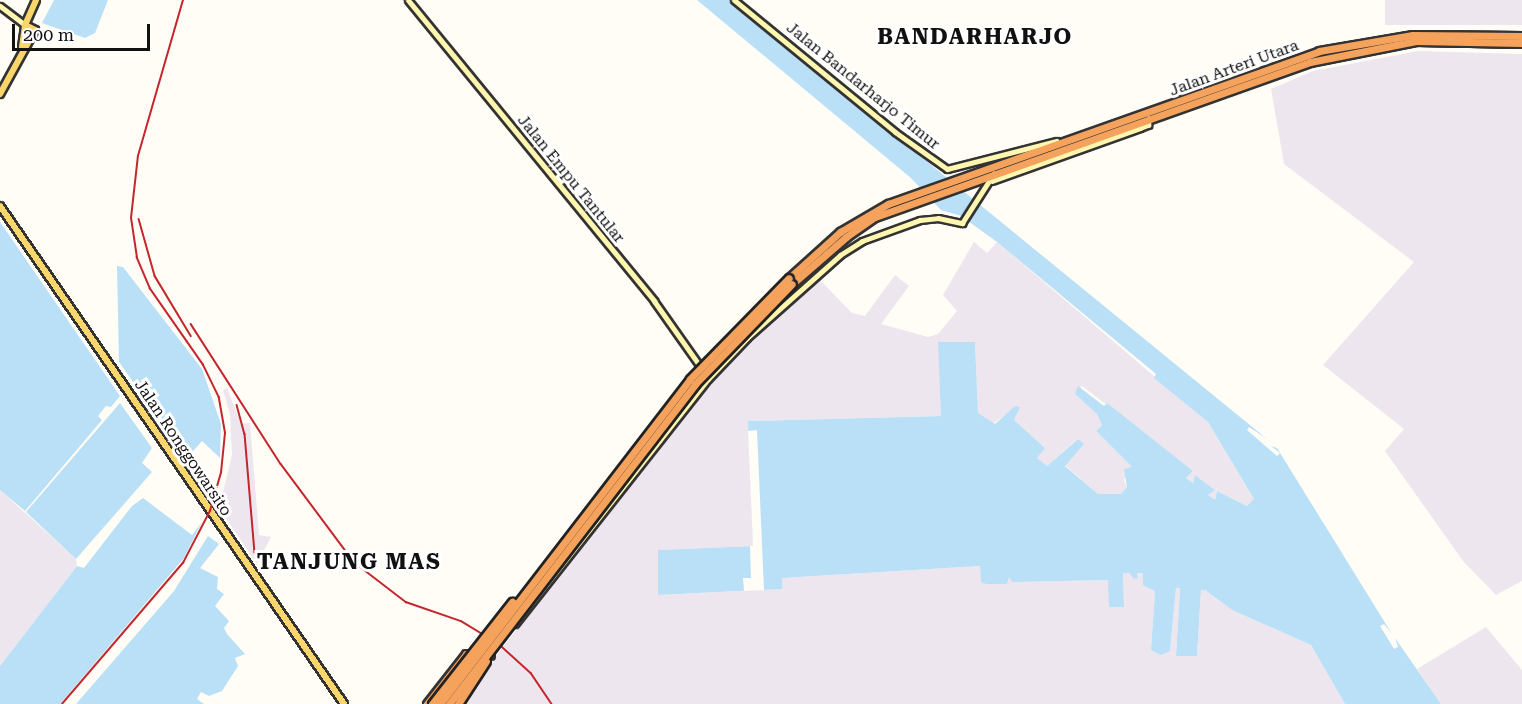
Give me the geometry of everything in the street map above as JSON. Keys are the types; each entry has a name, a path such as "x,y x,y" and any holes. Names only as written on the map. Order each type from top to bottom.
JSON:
{"highway":[{"name":"Jalan Arteri Utara","path":"790,281 856,221 888,204 915,199 967,180 993,174 1349,44 1451,33 1522,36"},
{"name":"Jalan Arteri Utara","path":"993,174 1005,160 1148,117 1310,62 1372,47 1455,39 1522,43"},
{"path":"440,704 713,351 790,281"},
{"path":"449,704 695,384 790,281"},
{"path":"432,704 541,564 561,546"},
{"path":"456,704 496,643"},
{"path":"427,704 466,654 490,655"}],"main road":[{"path":"0,94 22,50 36,0"},
{"path":"22,50 23,38 30,27"},
{"name":"Jalan Ronggowarsito","path":"0,206 344,704"}],"street":[{"name":"Jalan Empu Tantular","path":"408,0 654,301 708,379"},
{"name":"Jalan Bandarharjo Timur","path":"734,0 895,132 947,169 1005,160"},
{"path":"0,6 30,27"},
{"path":"456,704 490,655 708,379 853,245 920,220 964,220 977,204 993,174 1132,131 1148,125 1148,117"}],"shaded area":[{"path":"1385,0 1522,0 1522,25 1385,25"},
{"path":"1418,51 1522,54 1522,581 1496,595 1463,561 1385,451 1404,429 1323,365 1414,262 1284,164 1271,89 1313,71"},
{"path":"974,242 987,253 997,242 1208,422 1254,499 1252,505 1247,506 1217,491 1215,500 1208,495 1215,490 1195,475 1193,483 1186,478 1193,471 1082,386 1075,394 1098,414 1102,425 1096,431 1132,467 1124,480 1127,487 1121,494 1098,494 1065,465 1083,444 1077,439 1047,466 1036,458 1045,448 1014,420 1005,415 991,425 978,413 975,342 939,342 941,416 749,421 753,546 658,550 658,595 782,589 781,578 980,566 987,584 1010,577 1012,582 1108,580 1124,607 1123,573 1130,573 1134,579 1137,573 1143,573 1143,584 1155,591 1151,650 1170,651 1176,588 1180,588 1176,655 1197,656 1201,590 1205,590 1232,610 1311,645 1345,704 459,704 669,431 735,355 819,279 852,313 865,316 895,275 909,286 881,324 928,337 938,334 957,311 943,295"},
{"path":"227,388 241,424 250,423 259,535 271,537 257,564 219,508 232,455 230,415 223,390"},
{"path":"0,490 76,559 77,566 0,666"},
{"path":"1486,627 1522,670 1522,704 1441,704 1417,669"}],"water":[{"path":"54,0 108,0 95,33 85,38 42,23"},
{"path":"697,0 729,0 1267,439 1249,427 1247,430 1277,456 1280,453 1271,446 1277,448 1392,634 1384,624 1380,626 1394,649 1398,647 1395,638 1441,704 1345,704 1311,645 1232,610 1205,590 1201,590 1197,656 1176,656 1180,588 1176,588 1170,651 1161,655 1151,650 1155,591 1143,585 1143,573 1137,573 1138,578 1134,579 1129,573 1123,573 1124,607 1109,607 1108,580 1012,582 1009,577 1007,584 986,584 981,582 980,566 782,578 782,589 658,595 658,550 753,546 748,421 941,416 938,342 975,342 978,413 995,424 1015,406 1020,407 1014,420 1045,448 1037,458 1047,466 1078,439 1084,444 1065,466 1098,494 1121,494 1127,487 1124,469 1132,467 1096,431 1102,425 1097,414 1075,394 1078,386 1104,406 1107,403 1193,471 1186,478 1193,483 1195,475 1215,490 1208,495 1215,500 1217,491 1247,506 1254,499 1208,422 1154,378 1156,374 997,242 961,216 941,210 911,178"},
{"path":"0,222 120,396 111,407 106,406 98,416 102,420 25,511 0,490"},
{"path":"117,266 123,267 202,369 221,424 220,458 202,441 187,458 119,362"},
{"path":"120,403 152,448 142,463 152,472 76,559 26,512"},
{"path":"143,498 192,535 202,522 184,558 60,704 0,704 0,666 77,566 84,568 132,506"},
{"path":"208,536 219,544 200,568 218,577 217,589 224,594 215,606 229,621 224,628 227,634 245,654 235,658 238,666 222,691 209,696 201,692 197,699 204,704 76,704 174,591"}],"pier":[{"path":"757,430 764,590 744,591 743,578 751,578 750,546 753,546 748,431"}],"railway":[{"path":"62,704 183,563 210,511 221,473 225,433 219,398 203,365 150,289 137,258 131,218 138,156 183,0"},
{"path":"139,219 155,276 191,336"},
{"path":"191,324 281,464 354,562 406,602 461,621 499,644 531,673 552,704"},
{"path":"237,405 245,434 255,553"}],"district":[{"name":"BANDARHARJO","path":"975,37"},
{"name":"TANJUNG MAS","path":"349,562"}]}
